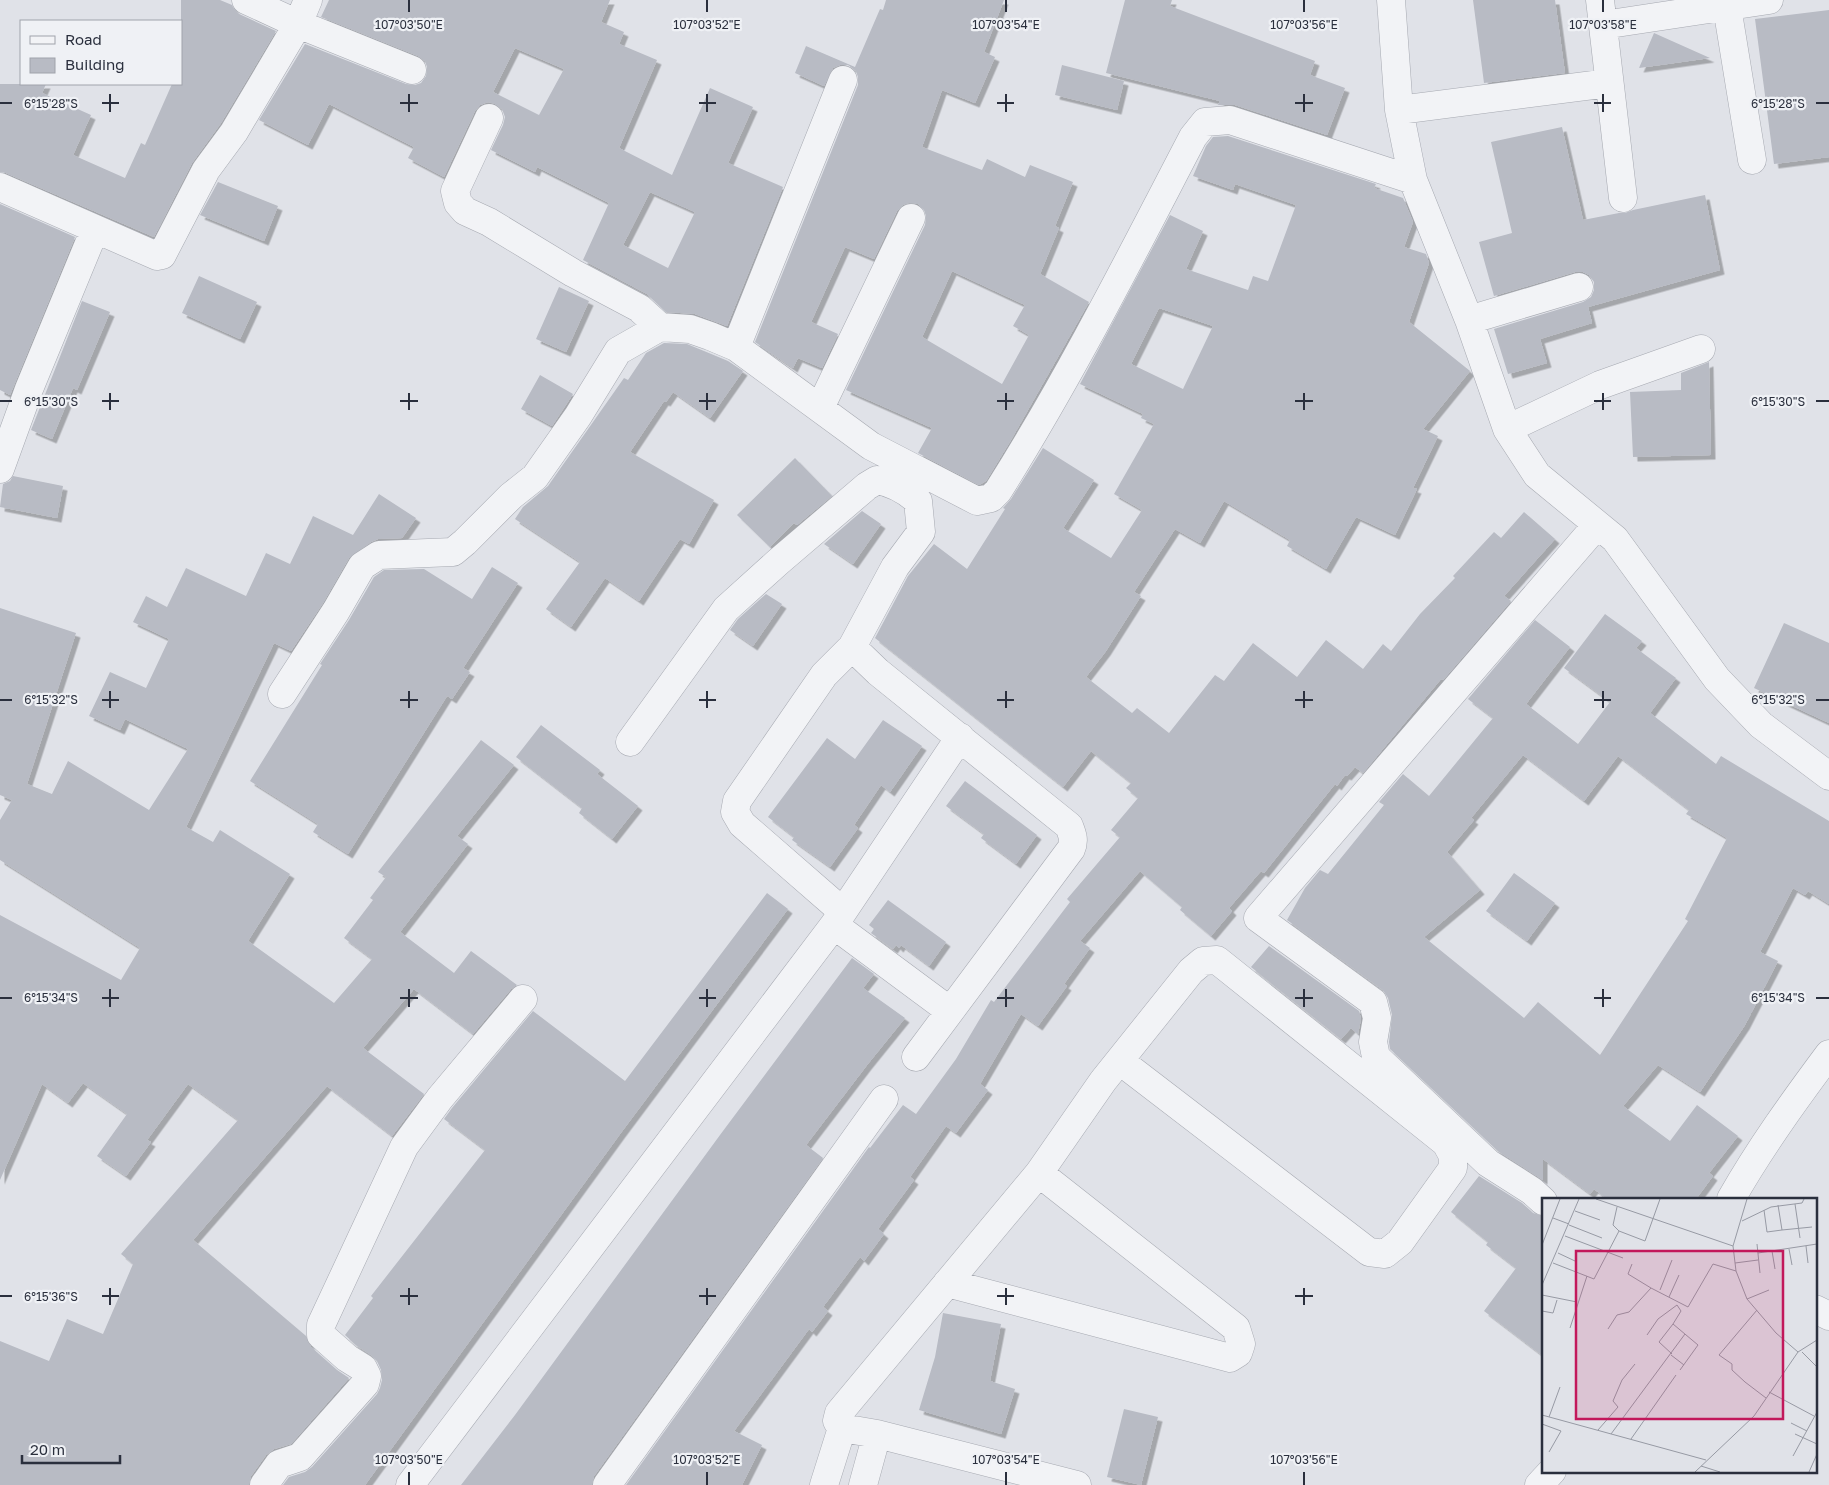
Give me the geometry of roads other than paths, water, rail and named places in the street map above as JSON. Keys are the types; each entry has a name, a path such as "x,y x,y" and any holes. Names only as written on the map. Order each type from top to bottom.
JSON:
{"street":[{"path":"246,0 303,12 412,70"},
{"path":"1391,0 1399,110 1413,180 1469,320 1507,429 1537,475 1615,539 1716,679 1761,725 1829,776"},
{"path":"1622,198 1601,13 1727,7 1769,0"},
{"path":"1727,7 1752,160"},
{"path":"0,187 157,256 164,252 206,170 234,132 303,12"},
{"path":"736,347 844,80"},
{"path":"1399,110 1609,83"},
{"path":"489,118 454,191 458,203 465,211 489,222 573,274 639,308 660,327"},
{"path":"282,694 336,611 362,566 379,555 453,552 512,496 535,477 578,416 618,351 660,327 690,329 736,347 871,446 977,501 991,498 998,492 1031,439 1120,277 1193,136 1205,122 1230,120 1413,180"},
{"path":"820,408 911,218"},
{"path":"2,460 94,229"},
{"path":"1469,320 1579,287"},
{"path":"1507,429 1600,385 1702,349"},
{"path":"630,742 726,609 778,562 867,486 877,480 889,482 910,493 918,501 921,532 894,567 852,647 824,674 737,801 736,812 742,824 838,918 950,1011"},
{"path":"1542,1199 1488,1163 1376,1057 1373,1042 1377,1018 1373,1002 1258,918 1597,525"},
{"path":"852,647 878,672 1069,826 1073,835 1071,849 916,1057"},
{"path":"410,1485 838,918 960,737"},
{"path":"1077,1485 877,1434 842,1428 836,1421 839,1413 1038,1173 1103,1081 1190,971 1203,961 1217,960 1446,1143 1453,1156 1453,1168 1400,1242 1385,1254 1370,1252 1120,1061"},
{"path":"264,1485 279,1464 300,1457 365,1384 367,1376 363,1368 347,1358 321,1335 321,1325 404,1147 440,1098 523,999"},
{"path":"1732,1198 1791,1105 1829,1054"},
{"path":"608,1485 884,1099"},
{"path":"947,1283 1230,1358 1238,1353 1241,1344 1236,1328 1038,1173"},
{"path":"1816,1310 1829,1316"},
{"path":"824,1485 842,1428"},
{"path":"863,1485 877,1434"},
{"path":"1539,1485 1551,1472"}]}
